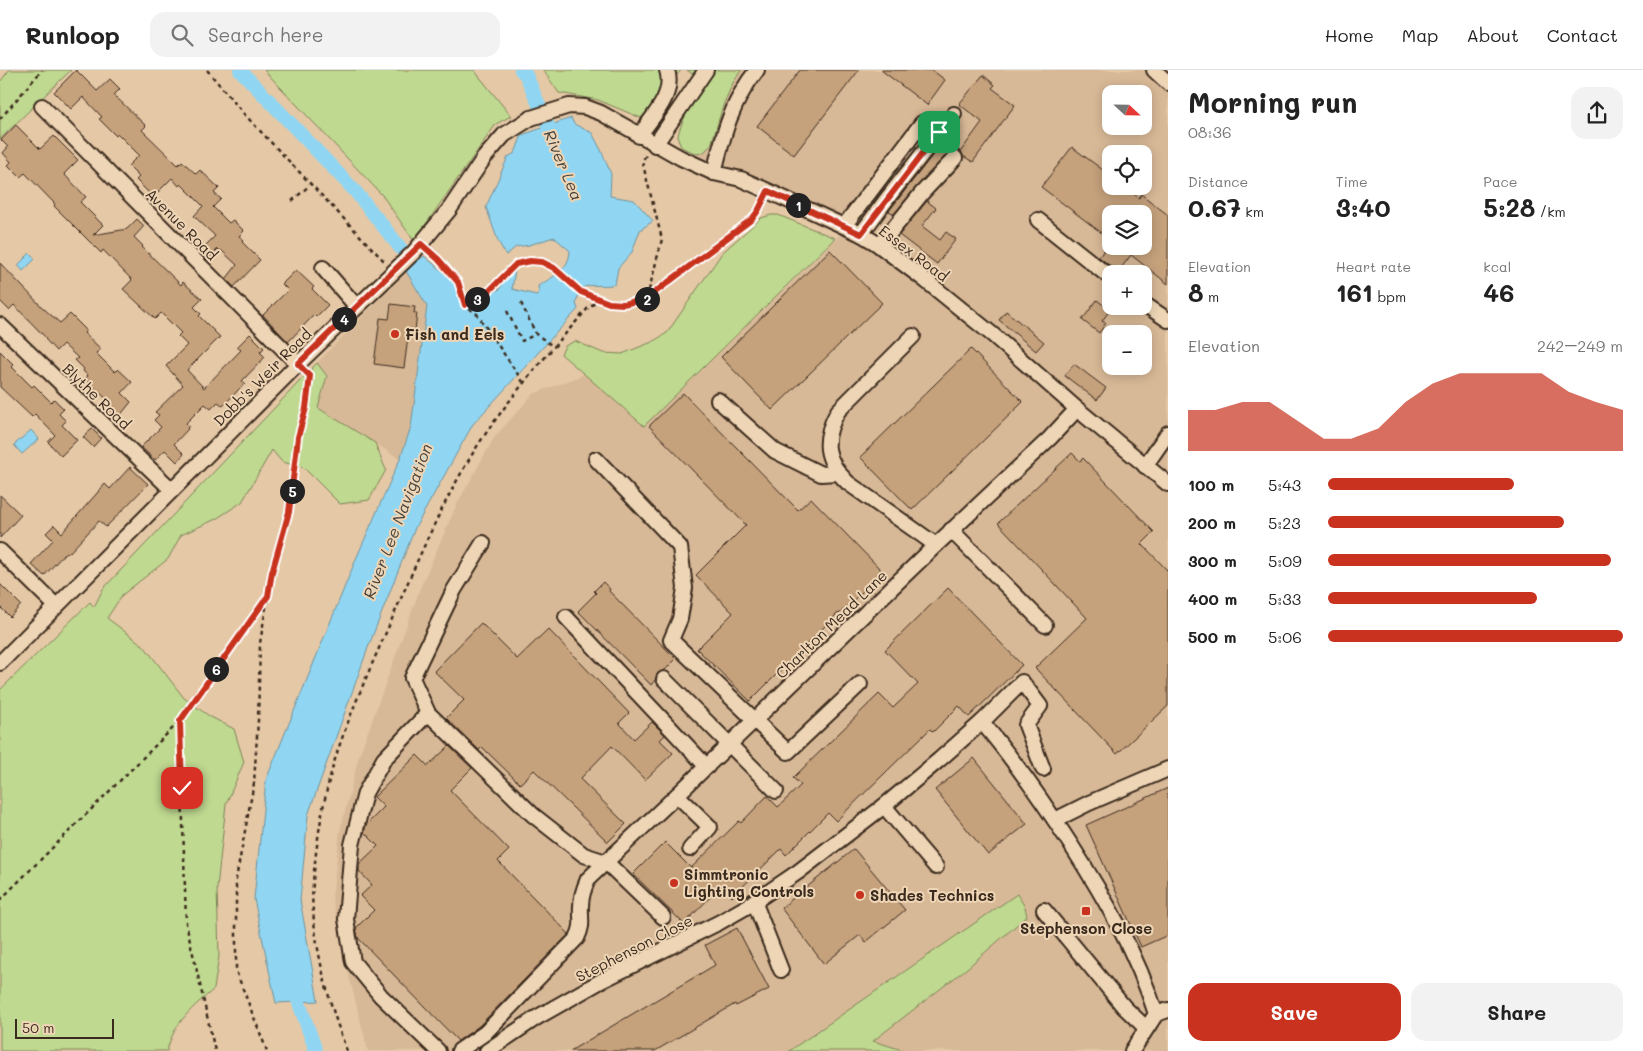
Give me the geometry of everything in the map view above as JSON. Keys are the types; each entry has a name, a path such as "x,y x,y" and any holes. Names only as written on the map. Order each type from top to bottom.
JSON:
{"street":[{"path":"639,136 667,92 669,76 667,70"},
{"path":"655,145 706,70"},
{"path":"714,173 720,147 737,98 756,70"},
{"path":"1152,71 1167,82"},
{"name":"Avenue Road","path":"42,106 298,364"},
{"name":"Dobb's Weir Road","path":"0,663 298,364 419,247 449,210 497,142 504,135 531,118 568,106 585,107 601,113"},
{"name":"Essex Road","path":"601,113 655,145 714,173 741,179 768,191 861,234 880,246 986,330 1077,410 1168,484"},
{"path":"861,234 954,114"},
{"path":"844,226 922,123"},
{"path":"880,246 925,189 955,158"},
{"path":"1038,220 1102,271"},
{"path":"322,268 357,307"},
{"path":"1152,309 1168,320"},
{"name":"Blythe Road","path":"0,325 172,490"},
{"path":"913,336 838,411 830,426 827,443 830,459 837,473 848,483 936,545"},
{"path":"718,400 775,451 821,474 837,473"},
{"name":"Charlton Mead Lane","path":"459,1051 484,1033 577,938 582,928 580,908 582,892 588,879 730,745 1077,410"},
{"path":"1145,466 1168,433"},
{"path":"596,459 680,547 685,588 680,619 671,640 788,752 860,684"},
{"path":"951,530 1045,625"},
{"path":"484,544 454,590 412,678 428,714 533,815 584,855 606,862 663,917"},
{"path":"0,551 56,606"},
{"path":"566,617 707,767"},
{"path":"664,679 776,791"},
{"name":"Stephenson Close","path":"487,1051 536,1018 601,982 720,922 798,872 884,806 982,722 1022,682 1040,706 1026,724 1043,769"},
{"path":"428,714 384,759 365,793 352,845 346,919 354,962 381,996 438,1051"},
{"path":"982,722 1055,820 1097,885 1146,983 1155,1019 1135,1049"},
{"path":"1055,820 1089,803 1168,769"},
{"path":"677,795 710,827 690,849"},
{"path":"884,806 936,867"},
{"path":"754,901 780,970"},
{"path":"1044,910 1124,1007 1155,1019"}],"path":[{"path":"0,119 42,70"},
{"path":"207,70 244,114 394,272"},
{"path":"646,299 662,239 642,161 655,145"},
{"path":"292,201 311,184"},
{"path":"465,305 489,291 516,264 530,261 542,262 554,268 581,292 609,303 623,304 646,299 752,219 768,191"},
{"path":"419,247 438,259 458,282 465,305 477,314 523,382"},
{"path":"347,1051 326,990 313,910 313,876 317,840 323,806 336,756 372,666 436,518 478,446 523,382 589,307 601,300"},
{"path":"521,302 536,334 554,347"},
{"path":"507,311 522,340 536,334"},
{"path":"267,1051 236,971 236,879 254,783 260,643 272,572 289,512 298,437 306,408 310,376 298,364"},
{"path":"0,900 180,721 268,596"},
{"path":"180,721 186,923 215,1051"}],"shaded area":[{"path":"741,70 1168,70 1168,1051 368,1051 345,960 332,898 340,831 359,756 421,586 456,506 494,438 533,394 586,374 644,426 850,225 697,154 704,152 711,145 724,103"},
{"path":"406,271 427,306 411,427 400,459 318,408 327,376 317,363"}],"green space":[{"path":"9,70 71,70 0,139 0,82"},
{"path":"264,70 474,70 511,116 496,124 414,241 382,195"},
{"path":"543,70 681,70 641,118 598,100 559,93"},
{"path":"687,70 707,70 659,130 656,127 694,75"},
{"path":"714,70 741,70 724,103 711,145 704,152 697,154 681,147 678,139 679,132 692,103"},
{"path":"778,215 835,238 644,426 561,354 565,346 575,341 603,353 622,354 652,342 667,333 722,253 761,218"},
{"path":"317,363 327,376 318,408 375,443 386,470 369,500 340,504 303,467 282,462 272,450 242,502 216,519 181,535 168,559 122,595 107,618 144,646 184,698 209,716 234,729 244,762 226,804 217,888 219,956 214,989 185,1016 174,1032 167,1051 0,1051 0,690 90,602 94,607 103,589"},
{"path":"1017,894 1025,907 1027,916 966,969 873,1041 906,1051 789,1051"}],"water":[{"path":"571,118 574,124 592,133 601,150 611,174 610,196 634,200 653,221 640,230 632,252 618,268 615,284 589,286 580,289 576,303 578,309 473,424 415,528 369,645 308,815 300,900 318,1001 276,1003 254,899 266,780 356,559 400,459 411,427 427,306 406,271 424,256 452,279 464,301 482,297 500,289 505,276 515,270 512,289 536,295 539,293 538,286 563,268 567,263 570,251 554,237 516,247 506,255 498,241 486,207 508,157 515,153 522,135"},
{"path":"30,253 35,259 23,271 18,265"},
{"path":"31,430 39,439 22,454 14,445"}],"building":[{"path":"76,70 97,91 110,79 120,89 114,95 146,126 142,130 178,165 182,161 196,174 200,170 219,188 214,193 221,199 213,207 229,223 233,220 244,231 239,236 244,240 242,242 260,260 234,287 226,279 237,265 221,250 218,249 207,260 199,252 215,236 194,216 203,206 181,184 179,186 172,178 153,197 136,180 139,177 128,166 139,155 118,134 116,136 99,119 102,117 83,97 71,109 54,92"},
{"path":"800,70 859,70 794,155 757,126"},
{"path":"881,70 932,70 945,80 927,105"},
{"path":"983,75 995,85 992,88 1015,105 973,162 963,156 961,151 982,122 959,104"},
{"path":"16,125 40,149 54,136 78,160 64,174 86,197 80,202 103,225 93,235 127,229 137,219 144,226 134,237 142,247 181,285 183,282 202,299 194,307 201,314 199,316 220,337 187,370 204,388 241,350 237,347 250,334 264,348 260,352 265,357 242,381 245,383 223,406 218,402 211,409 205,404 186,423 189,426 188,429 174,444 184,454 177,462 165,450 155,460 141,447 161,427 154,420 159,415 155,412 183,385 166,366 187,345 178,336 181,333 161,313 155,319 123,289 132,280 103,250 101,253 54,206 55,204 25,173 20,177 8,165 11,162 3,153 8,147 1,140"},
{"path":"949,134 959,141 953,150 916,187 894,214 889,211"},
{"path":"1072,147 1102,169 1102,195 1135,195 1139,198 1142,195 1168,215 1168,284 1152,271 1152,265 1144,265 1131,255 1152,255 1152,205 1102,205 1102,233 1041,187"},
{"path":"927,201 936,208 922,226 940,240 946,232 956,239 937,264 899,235"},
{"path":"830,250 882,303 772,410 721,357"},
{"path":"1102,253 1102,255 1131,255 1123,265 1109,265 1099,257"},
{"path":"0,263 60,323 70,314 86,330 84,333 101,349 96,353 115,372 118,369 132,382 122,393 131,402 115,422 107,414 114,406 85,379 88,376 75,360 78,358 63,344 56,351 14,305 9,310 0,301"},
{"path":"296,270 314,287 312,289 328,305 316,317 314,315 288,342 263,315 288,290 282,284"},
{"path":"1097,300 1102,304 1102,315 1106,315 1102,321 1106,323 1102,325 1099,333 1082,320"},
{"name":"Fish and Eels","path":"391,304 415,307 414,313 417,313 415,331 412,330 411,338 408,337 404,368 374,364 380,318 389,319"},
{"path":"1006,311 1044,342 1036,351 999,320"},
{"path":"971,349 1023,402 912,510 860,457"},
{"path":"0,351 14,365 12,367 32,387 34,385 51,402 54,399 64,409 59,414 66,421 62,425 77,440 61,456 48,442 55,435 35,414 32,417 0,387"},
{"path":"1074,364 1106,388 1097,400 1065,376"},
{"path":"683,393 798,510 811,498 883,572 838,613 750,701 697,649 733,613 696,575 746,525 649,426"},
{"path":"92,429 101,438 93,447 83,437"},
{"path":"1072,453 1080,461 1083,458 1154,532 1142,544 1168,571 1168,706 1117,754 1035,668 1087,618 998,523"},
{"path":"130,467 148,484 106,527 99,521 44,576 31,564 53,540 46,533 54,525 62,533 105,484 110,489"},
{"path":"0,495 21,515 0,538"},
{"path":"603,582 610,589 609,591 676,659 665,670 658,673 651,685 578,611 596,593 594,591"},
{"path":"0,584 21,605 10,617 0,607"},
{"path":"948,588 1022,665 969,717 959,706 933,732 930,729 836,821 828,813 786,855 781,849 732,897 721,886 684,924 633,874 665,842 691,868 739,821 741,823 767,796 778,807 801,785 793,778 879,694 893,708 918,684 885,650"},
{"path":"481,623 517,659 548,629 629,713 619,723 634,739 652,722 665,735 660,740 673,753 645,780 612,746 580,779 626,824 608,842 534,770 520,784 482,747 479,750 446,718 464,700 434,671"},
{"path":"449,746 472,768 450,790 509,850 498,861 569,934 479,1026 458,1041 358,938 356,928 374,910 360,896 372,885 359,871 359,864 378,846 364,832 366,825 384,807 374,797 417,755 428,766"},
{"path":"974,758 1027,824 988,855 935,790"},
{"path":"1168,788 1168,935 1141,947 1086,825"},
{"path":"854,849 905,910 866,942 860,935 824,964 781,908"},
{"path":"737,928 769,989 736,1006 735,1004 655,1051 570,1051 715,965 705,945"}],"waterway":[{"name":"River Lee Navigation","path":"240,70 355,191 426,280"},
{"name":"River Lea","path":"521,70 526,75 555,142"},
{"name":"River Lee Navigation","path":"293,986 316,1051"}],"place":[{"name":"Fish and Eels","path":"395,334"},
{"name":"Simmtronic Lighting Controls","path":"674,883"},
{"name":"Shades Technics","path":"860,895"},
{"name":"Stephenson Close","path":"1086,911"}],"route":[{"path":"182,788 180,721 268,596 272,572 289,512 297,458 298,437 306,408 310,376 298,364 421,244 438,259 458,282 465,305 489,291 516,264 530,261 542,262 554,268 581,292 593,295 609,303 632,303 646,299 752,219 763,204 768,191 861,234 939,132"}]}
